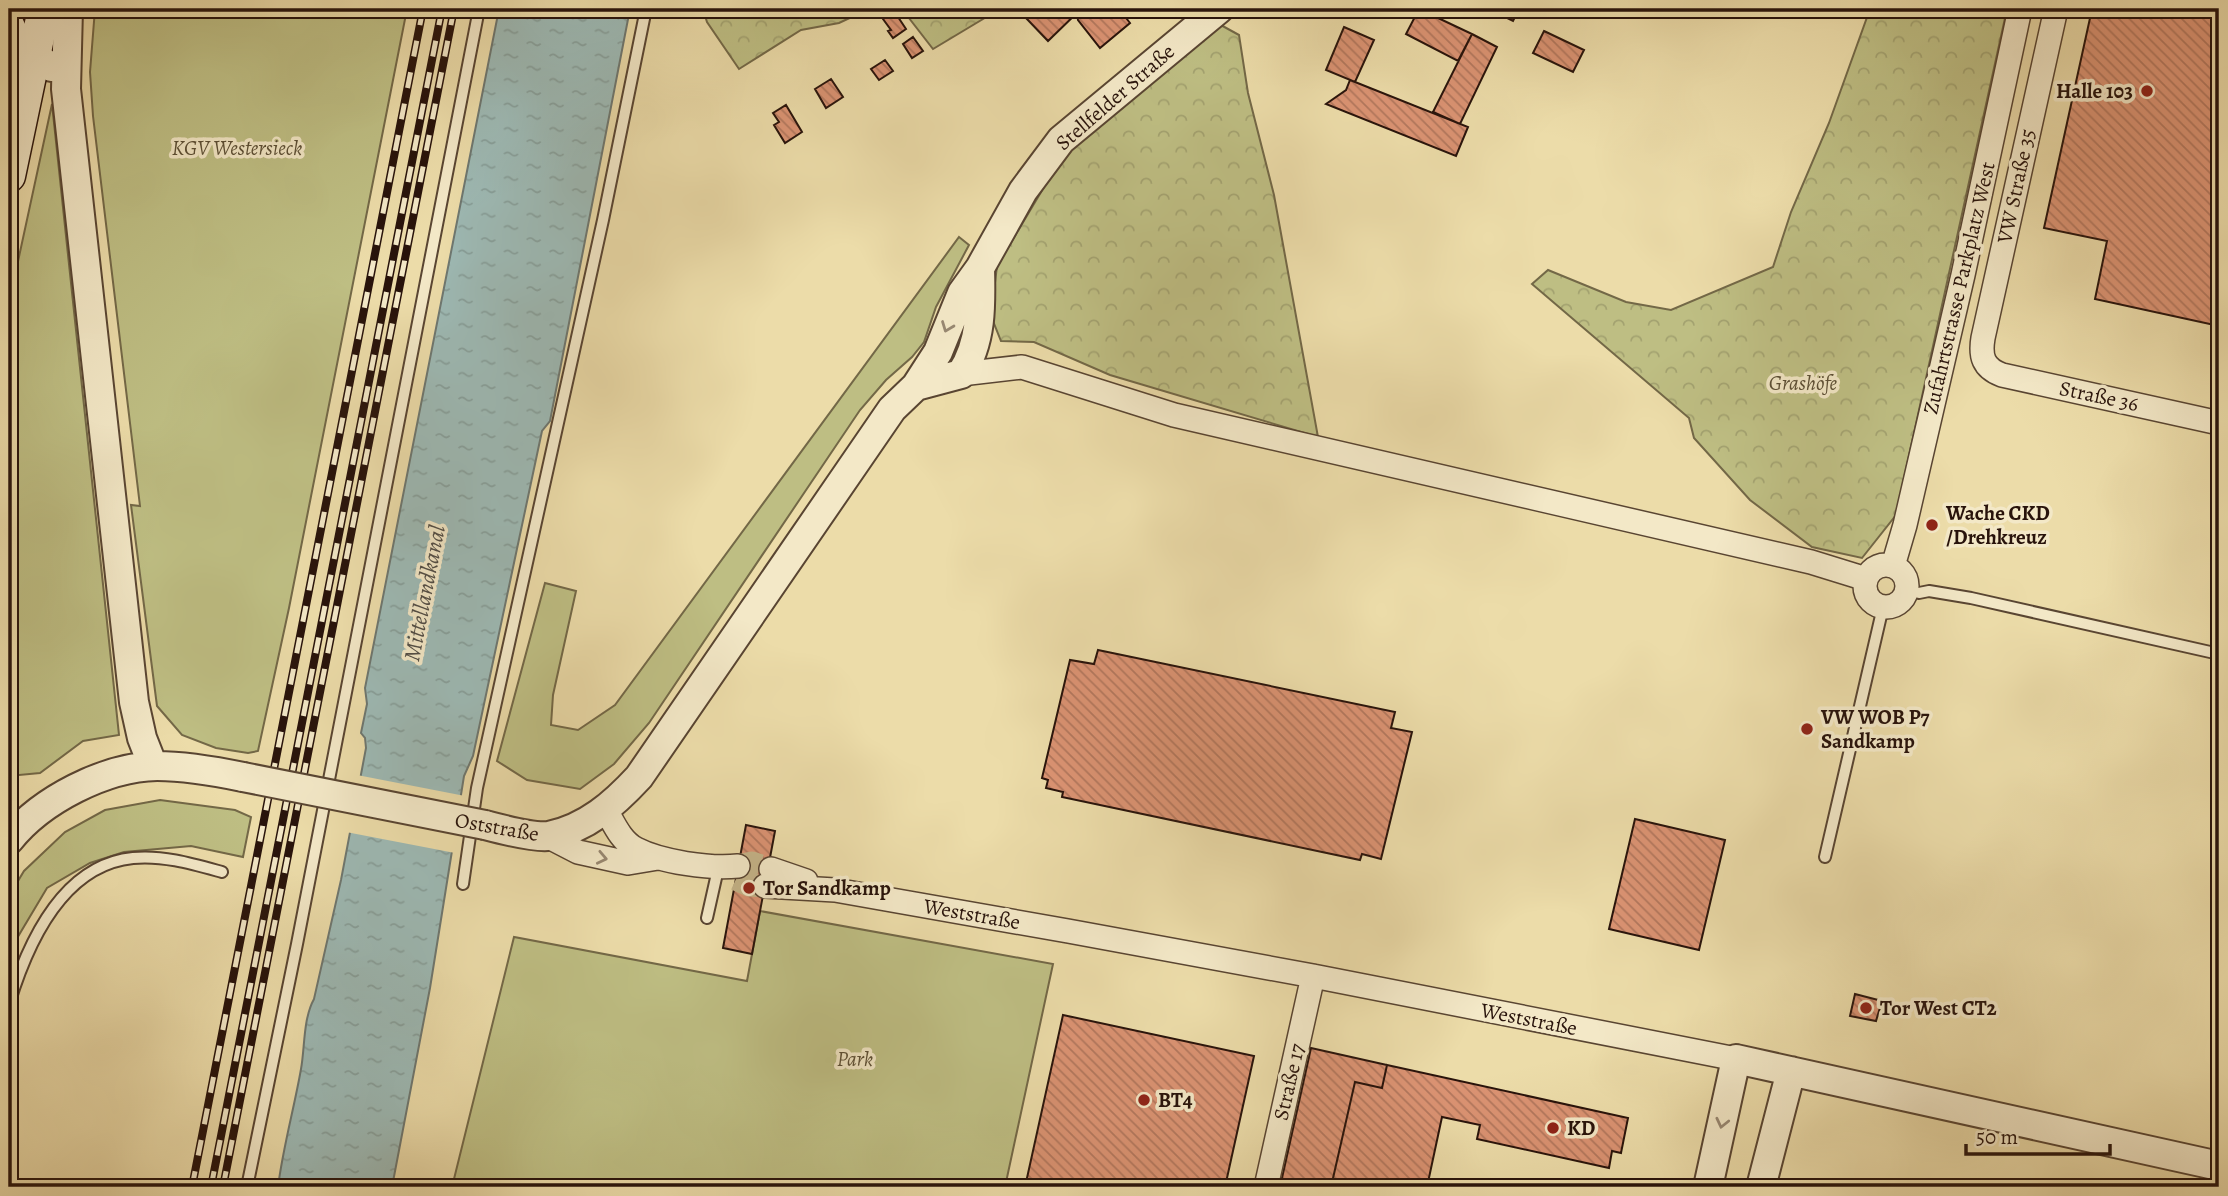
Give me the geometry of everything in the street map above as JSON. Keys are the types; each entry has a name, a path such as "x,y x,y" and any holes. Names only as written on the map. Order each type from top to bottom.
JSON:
{"main road":[{"path":"9,176 44,9"}],"street":[{"path":"68,9 66,89 134,702 142,738 153,766"},
{"name":"Stellfelder Straße","path":"916,386 939,352 961,293 980,268 1023,191 1061,140 1219,9"},
{"name":"Zufahrtstrasse Parkplatz West","path":"1893,566 1960,289 2020,9"},
{"name":"VW Straße 35","path":"1984,362 1981,356 1983,338 2056,9"},
{"path":"9,23 20,46 56,70 66,89"},
{"path":"961,373 969,361 977,338 981,302 980,268"},
{"name":"Straße 36","path":"1984,362 1994,372 2002,375 2219,423"},
{"path":"916,386 961,373 1022,367 1174,415 1811,562 1866,579"},
{"name":"Oststraße","path":"9,840 46,804 84,784 153,766 183,767 243,777 547,836 577,826 606,810 639,777 892,409 916,386"},
{"path":"1880,566 1893,566 1906,578 1906,590 1895,605 1883,607 1868,597 1865,592 1866,579 1869,573 1880,566"},
{"path":"606,810 618,833 634,848 661,858 731,871"},
{"path":"547,836 578,852 628,863 661,858"},
{"name":"Weststraße","path":"768,878 1313,976 1736,1059 2219,1166"},
{"name":"Straße 17","path":"1266,1187 1313,976"},
{"path":"1707,1187 1736,1059"},
{"path":"1761,1187 1791,1071"}],"lane":[{"path":"247,1187 479,9"},
{"path":"463,884 478,788 603,220 646,9"},
{"path":"1906,590 1971,598 2219,654"},
{"path":"1825,857 1883,607"},
{"path":"9,1004 16,979 31,946 53,909 75,882 108,864 131,858 166,859 222,872"},
{"path":"707,918 731,871"}],"green space":[{"name":"KGV Westersieck","path":"95,9 407,9 289,608 258,751 248,753 216,748 182,735 157,706 131,505 140,506 93,116 90,72"},
{"path":"703,9 869,9 839,23 801,30 739,69 707,22"},
{"path":"902,9 995,9 933,49"},
{"name":"Grashöfe","path":"1870,9 2007,9 1896,515 1862,558 1812,547 1750,500 1694,438 1689,418 1532,284 1548,270 1626,302 1671,310 1773,267 1791,212 1829,123"},
{"path":"1219,24 1239,35 1248,93 1274,195 1318,437 1110,375 1034,342 1001,341 991,316 997,266 1050,177 1080,138"},
{"path":"52,104 119,735 83,741 40,773 9,776 9,303"},
{"path":"959,237 969,245 936,307 924,342 860,410 649,723 614,764 580,789 527,780 497,761 545,583 576,591 553,695 551,725 578,730 615,705"},
{"path":"160,800 235,810 251,817 243,857 191,846 124,852 90,863 47,888 16,940 9,959 9,896 24,871 65,832 105,810"},
{"name":"Park","path":"760,911 1053,964 1005,1187 452,1187 514,937 747,981"}],"water":[{"name":"Mittellandkanal","path":"499,9 630,9 550,421 542,431 473,756 464,776 430,988 392,1187 278,1187 301,1069 306,1024 341,880 366,748 365,738 361,733 367,704 365,688"}],"pier":[{"path":"357,775 465,796 455,853 346,832"}],"building":[{"path":"1033,9 1044,9 1048,13 1052,9 1081,9 1048,41 1025,17"},
{"path":"1081,9 1119,9 1130,23 1100,48 1078,20 1077,13"},
{"path":"1419,9 1472,34 1458,61 1406,34"},
{"path":"1489,9 1519,9 1513,21"},
{"name":"Halle 103","path":"2092,9 2219,9 2219,326 2095,299 2107,241 2044,228"},
{"path":"894,11 906,29 893,38 883,19"},
{"path":"1344,27 1374,40 1355,82 1326,70"},
{"path":"1544,31 1584,50 1573,72 1533,53"},
{"path":"1472,34 1497,47 1460,124 1433,112"},
{"path":"913,37 923,51 912,58 903,44"},
{"path":"885,60 893,71 879,80 871,69"},
{"path":"831,79 843,97 826,108 815,89"},
{"path":"1350,80 1468,127 1456,156 1326,104 1346,90"},
{"path":"786,105 802,132 785,143 774,125 779,122 773,113"},
{"path":"1098,650 1395,712 1391,728 1412,732 1381,859 1362,854 1360,860 1062,797 1063,792 1046,788 1048,780 1042,778 1070,660 1094,664"},
{"path":"1635,819 1725,840 1699,950 1609,929"},
{"name":"Tor Sandkamp","path":"746,825 775,831 752,954 723,948"},
{"name":"Tor West CT2","path":"1855,994 1882,1001 1876,1021 1850,1016"},
{"name":"BT4","path":"1063,1015 1254,1056 1225,1187 1025,1187"},
{"path":"1311,1048 1387,1065 1382,1088 1355,1082 1331,1187 1280,1187"},
{"name":"KD","path":"1387,1065 1628,1118 1621,1153 1612,1151 1609,1168 1477,1139 1480,1125 1442,1117 1427,1187 1331,1187 1355,1082 1382,1088"}],"tunnel":[{"path":"738,866 752,863 771,869"},
{"path":"736,879 749,885 765,886"}],"railway":[{"path":"192,1187 423,9"},
{"path":"211,1187 442,9"},
{"path":"223,1187 454,9"}],"place":[{"name":"Halle 103","path":"2147,91"},
{"name":"Wache CKD /Drehkreuz","path":"1932,525"},
{"name":"VW WOB P7 Sandkamp","path":"1807,729"},
{"name":"Tor Sandkamp","path":"749,888"},
{"name":"Tor West CT2","path":"1866,1008"},
{"name":"BT4","path":"1144,1100"},
{"name":"KD","path":"1553,1128"}]}
